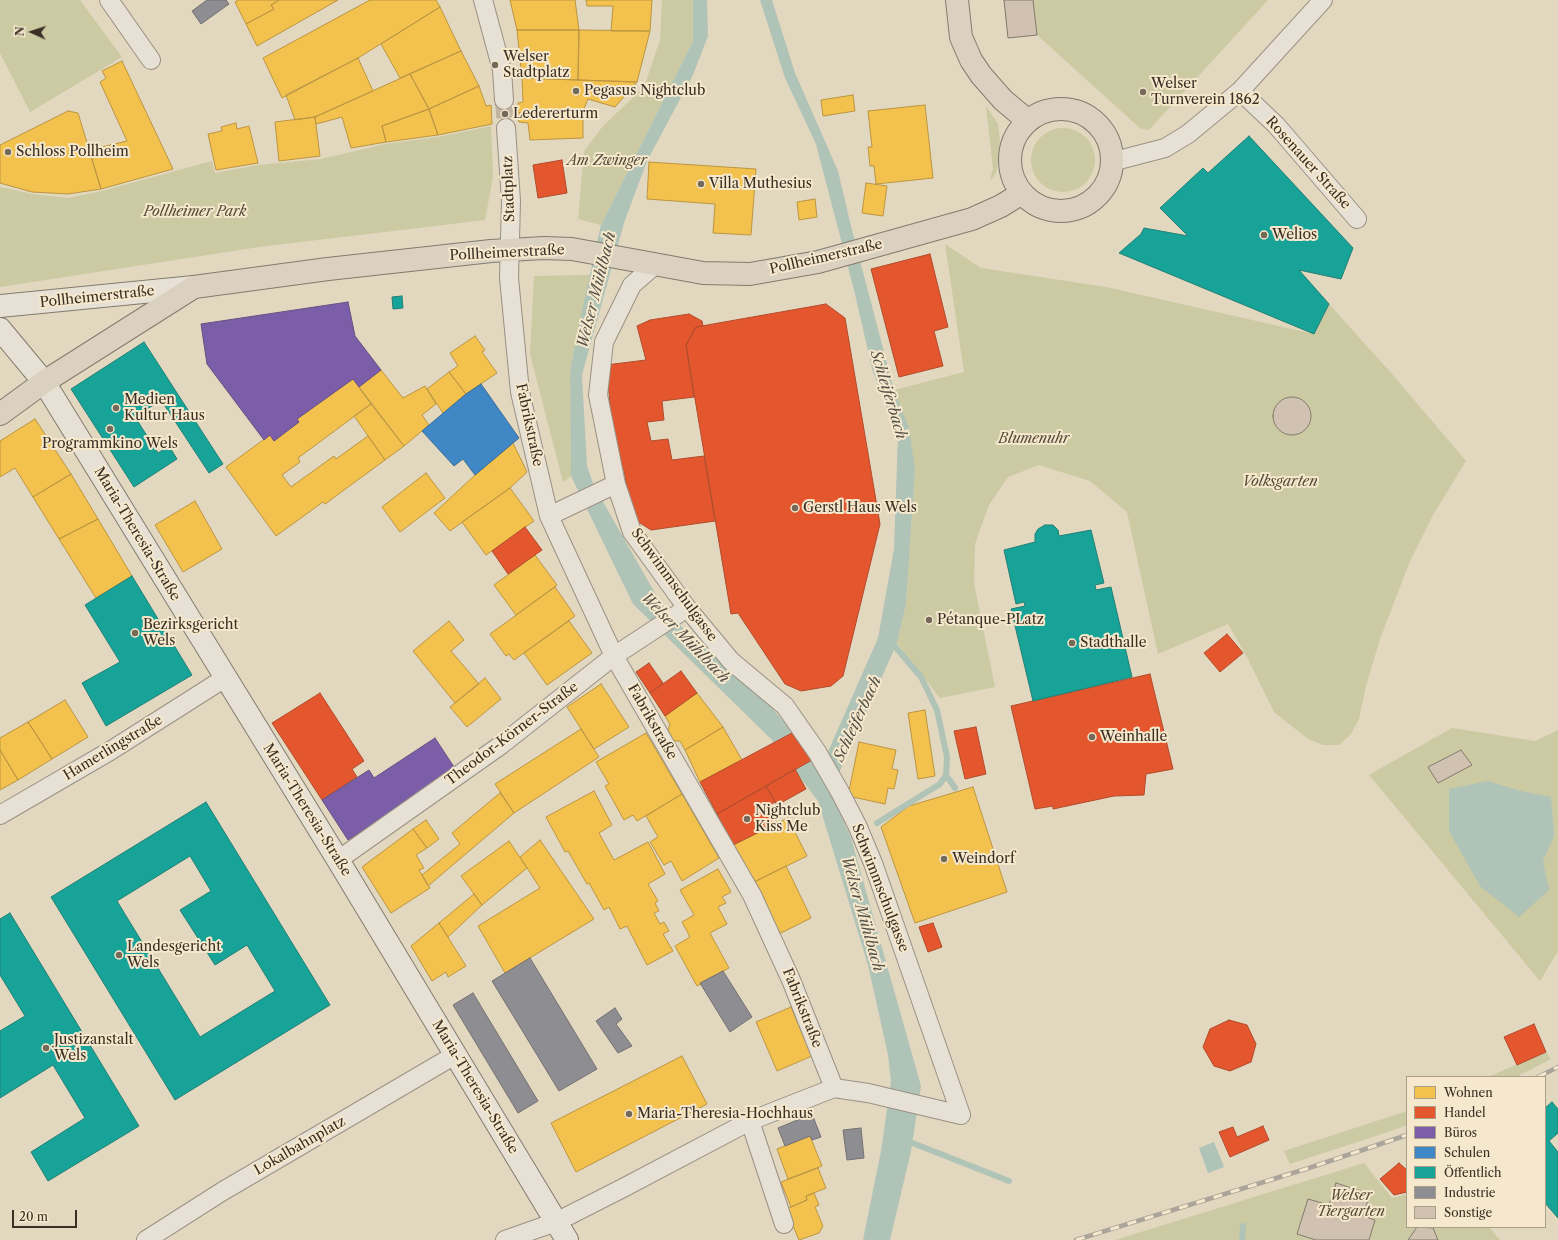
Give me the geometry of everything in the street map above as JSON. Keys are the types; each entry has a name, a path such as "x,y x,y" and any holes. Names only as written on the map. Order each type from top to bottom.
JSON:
{"main road":[{"path":"958,0 961,37 971,60 981,75 1003,100 1028,121"},
{"path":"1058,109 1075,111 1090,118 1102,130 1109,146 1111,162 1108,177 1101,191 1091,201 1077,208 1062,211 1047,210 1033,203 1022,193 1014,180 1010,164 1011,148 1017,133 1028,121 1042,113 1058,109"},
{"name":"Pollheimerstraße","path":"0,306 194,287 328,269 510,250 544,248 587,251 703,273 750,274 781,269 858,252 972,219 1001,206 1022,193"},
{"name":"Pollheimerstraße","path":"0,414 44,382 194,287"},
{"name":"Maria-Theresia-Straße","path":"0,329 44,382 338,860 567,1240"}],"street":[{"path":"109,0 151,60"},
{"path":"483,0 502,70 504,100"},
{"path":"1111,162 1142,155 1172,145 1240,91 1323,0"},
{"name":"Rosenauer Straße","path":"1240,91 1276,125 1357,219"},
{"name":"Stadtplatz","path":"506,128 511,201 510,250"},
{"name":"Fabrikstraße","path":"510,250 509,278 520,392 556,512 614,656 752,895 791,980 834,1088"},
{"name":"Schwimmschulgasse","path":"655,265 632,285 604,342 598,395 616,484 632,532 682,611 732,661 785,706 817,752 840,792 857,825 873,863 961,1115 868,1093 834,1088"},
{"path":"556,512 616,484"},
{"name":"Theodor-Körner-Straße","path":"338,860 501,745 614,656 682,611"},
{"name":"Hamerlingstraße","path":"0,815 110,751 225,678"},
{"name":"Lokalbahnplatz","path":"146,1240 223,1191 455,1055"},
{"path":"505,1240 556,1222 750,1121 834,1088"},
{"path":"750,1121 784,1224"}],"green space":[{"path":"0,0 80,0 122,57 30,112 0,53"},
{"name":"Am Zwinger","path":"662,0 693,0 693,41 601,225 578,219 584,151 603,126 644,87 660,40"},
{"name":"Welser Turnverein 1862","path":"1004,0 1268,0 1149,130 1141,129 1037,35 1008,38"},
{"path":"986,106 998,124 1000,141 997,171 992,179 990,179 993,169"},
{"name":"Pollheimer Park","path":"491,126 493,177 485,220 259,247 0,287 0,187 32,194 68,198 102,191 212,161 215,173 258,165 321,159 385,144 438,137"},
{"path":"1063,128 1075,131 1086,137 1092,148 1095,160 1092,172 1086,183 1075,189 1063,192 1051,189 1040,183 1034,172 1031,160 1034,148 1040,137 1051,131"},
{"name":"Volksgarten","path":"945,244 981,268 1106,287 1314,334 1329,304 1393,375 1466,461 1433,515 1410,561 1380,639 1366,686 1359,719 1351,734 1339,745 1323,745 1308,739 1274,712 1247,657 1228,624 1158,654 1127,512 1090,481 1039,465 1008,477 989,505 975,544 974,583 995,687 940,698 897,643 906,604 915,470 894,390 964,372"},
{"path":"590,275 570,372 571,476 563,482 530,354 534,276"},
{"path":"1452,728 1535,741 1558,730 1558,951 1540,981 1369,775"},
{"path":"1546,1052 1551,1059 1518,1076 1490,1076"},
{"path":"1406,1111 1406,1125 1290,1164 1284,1151"},
{"name":"Welser Tiergarten","path":"1364,1163 1392,1198 1406,1194 1406,1228 1490,1228 1500,1240 1115,1240"}],"water":[{"path":"693,0 707,0 708,36 693,75 647,161 624,223 582,375 587,466 594,486 660,602 689,635 756,689 815,759 820,770 878,638 894,549 898,435 873,372 854,290 816,144 785,78 760,0 772,0 795,73 838,171 894,390 909,428 915,470 906,604 897,643 831,791 851,838 921,1086 911,1151 890,1240 863,1240 881,1151 891,1081 888,1055 868,965 818,801 771,739 633,604 571,476 570,372 601,225 693,41"},
{"path":"1488,781 1521,791 1551,797 1554,836 1543,861 1549,890 1519,917 1480,886 1449,831 1449,789"},
{"path":"1214,1142 1224,1167 1208,1173 1199,1148"}],"building: Wohnen":[{"path":"238,0 279,0 271,5 274,9 246,24 235,2"},
{"path":"279,0 338,0 257,46 246,24 274,9 271,5"},
{"path":"370,0 436,0 440,7 358,58 282,98 263,58"},
{"path":"510,0 575,0 579,30 517,30"},
{"path":"586,0 652,0 650,31 611,31 613,6 587,6"},
{"path":"440,7 461,51 400,78 381,44"},
{"path":"517,30 579,30 578,80 522,78"},
{"path":"579,30 650,31 637,82 578,80"},
{"path":"461,51 479,86 429,109 410,74"},
{"path":"358,58 373,91 315,117 295,120 286,95"},
{"path":"122,61 173,169 101,189 89,150 127,141 100,82 106,78 102,71"},
{"path":"410,74 429,109 382,126 386,142 351,148 342,117 316,124 315,117"},
{"name":"Pegasus Nightclub","path":"522,78 637,82 615,107 588,99 583,111 518,113 518,103 523,102"},
{"path":"479,86 486,106 491,105 492,124 438,135 429,109"},
{"path":"853,95 855,111 823,116 821,100"},
{"path":"925,105 933,178 876,184 874,166 870,166 868,147 872,147 868,111"},
{"path":"429,109 438,135 386,142 382,126"},
{"path":"68,111 78,113 101,189 68,194 32,192 0,183 0,145"},
{"path":"583,111 583,138 530,140 528,123 519,122 518,113"},
{"path":"315,117 320,156 279,161 275,122"},
{"path":"236,123 237,129 249,126 258,163 216,170 208,134 222,131 221,127"},
{"name":"Villa Muthesius","path":"649,162 756,169 751,235 713,233 715,204 647,199"},
{"path":"866,183 887,186 883,216 862,213"},
{"path":"815,199 817,217 799,220 797,202"},
{"path":"475,336 485,350 482,352 497,373 466,394 449,372 458,366 450,353"},
{"path":"381,370 403,398 425,386 436,404 422,415 429,425 404,446 359,387"},
{"path":"449,372 466,394 443,413 427,389"},
{"path":"353,379 371,404 298,458 300,462 282,475 291,487 334,456 336,459 368,436 385,460 325,504 323,502 276,536 226,467 270,435 274,441 299,422 297,419"},
{"path":"371,404 404,446 385,460 354,416"},
{"path":"35,419 71,474 33,497 15,468 0,477 0,441"},
{"path":"513,443 527,472 510,488 450,531 434,513 475,475"},
{"path":"426,473 445,498 400,532 382,507"},
{"path":"71,474 98,519 59,539 33,497"},
{"path":"510,488 534,521 486,555 462,522"},
{"path":"195,501 222,549 183,572 155,525"},
{"path":"98,519 132,576 96,598 59,539"},
{"path":"535,555 557,585 516,615 494,585"},
{"path":"555,587 575,616 514,660 509,654 506,656 490,634"},
{"path":"449,621 464,640 451,651 479,684 455,703 413,651"},
{"path":"569,621 592,653 547,685 524,653"},
{"path":"485,678 501,699 467,727 450,707"},
{"path":"601,684 629,727 594,749 567,707"},
{"path":"697,693 723,727 685,750 680,741 673,741 668,730 670,724 665,716"},
{"path":"65,700 88,737 52,759 28,722"},
{"path":"925,710 935,776 918,779 908,713"},
{"path":"28,722 52,759 18,780 0,750 0,738"},
{"path":"723,727 742,760 700,782 685,750"},
{"path":"581,729 599,757 514,813 495,784"},
{"path":"646,733 682,794 637,821 633,815 624,820 605,786 609,784 596,762"},
{"path":"859,742 896,750 892,769 898,770 894,789 888,788 885,804 848,796"},
{"path":"0,750 18,780 0,790"},
{"name":"Weindorf","path":"973,787 1007,892 915,923 881,827 909,806"},
{"path":"594,791 612,825 599,833 614,860 648,842 665,874 648,884 658,901 655,903 659,911 654,913 660,924 664,922 669,931 663,934 673,951 647,965 627,926 620,929 609,907 604,910 589,883 587,884 568,851 565,852 546,817"},
{"path":"500,793 514,813 428,886 422,875 460,844 452,833"},
{"path":"682,794 719,858 682,881 671,861 664,865 650,842 658,837 646,816"},
{"path":"788,818 807,856 752,883 733,845"},
{"path":"426,820 439,839 427,848 413,829"},
{"path":"413,829 427,848 416,855 424,868 419,870 430,888 391,913 362,867"},
{"path":"540,840 594,919 505,973 478,926 540,888 520,857"},
{"path":"509,841 527,868 482,905 461,876"},
{"path":"786,866 811,918 777,935 752,883"},
{"path":"718,869 731,892 722,897 726,903 718,907 727,924 710,933 729,968 697,986 675,946 690,937 682,922 694,915 680,890"},
{"path":"474,894 482,905 448,937 439,923"},
{"path":"439,923 466,966 448,977 446,972 432,981 411,946"},
{"path":"791,1007 812,1056 777,1071 756,1022"},
{"name":"Maria-Theresia-Hochhaus","path":"682,1056 707,1104 576,1172 551,1123"},
{"path":"810,1136 822,1166 788,1179 777,1149"},
{"path":"818,1168 826,1188 806,1196 807,1200 791,1207 781,1182"},
{"path":"814,1193 819,1205 815,1207 823,1226 819,1233 799,1240 786,1209 807,1200 806,1196"}],"building: Handel":[{"path":"562,160 567,193 538,198 533,165"},
{"path":"930,254 948,327 934,331 943,366 899,377 871,269"},
{"name":"Gerstl Haus Wels","path":"826,304 845,318 880,524 843,676 831,686 801,691 785,684 738,613 731,614 686,345 696,327"},
{"path":"689,314 702,321 703,326 696,327 686,345 694,397 662,401 664,420 647,422 651,441 668,439 672,460 704,456 715,521 651,530 632,518 624,470 617,469 606,403 610,402 606,365 646,360 637,326 650,320"},
{"path":"525,527 542,550 508,574 492,551"},
{"path":"1227,634 1243,653 1220,672 1204,653"},
{"path":"649,663 663,683 650,693 636,672"},
{"path":"681,671 697,693 665,716 650,693"},
{"name":"Weinhalle","path":"1150,674 1173,769 1146,774 1144,795 1114,796 1053,809 1053,806 1035,809 1011,706"},
{"path":"320,693 364,761 352,769 357,777 322,800 272,723"},
{"path":"976,727 986,774 965,779 954,731"},
{"path":"792,733 812,760 717,814 700,782"},
{"path":"795,769 806,789 777,805 766,786"},
{"name":"Nightclub Kiss Me","path":"766,786 775,802 768,806 777,823 733,845 717,814"},
{"path":"933,923 942,947 928,952 919,927"},
{"path":"1229,1020 1247,1025 1256,1044 1251,1062 1230,1071 1214,1066 1203,1047 1210,1029"},
{"path":"1534,1024 1546,1052 1517,1065 1504,1037"},
{"path":"1263,1126 1269,1140 1230,1157 1219,1132 1233,1127 1237,1137"},
{"path":"1399,1163 1406,1169 1406,1192 1394,1195 1380,1179"}],"building: Büros":[{"path":"348,302 355,336 381,370 359,387 353,379 297,419 299,422 274,441 270,435 264,440 207,364 201,324"},
{"path":"435,738 456,770 348,840 322,800 369,770 374,778"}],"building: Schulen":[{"path":"481,384 519,438 475,475 463,459 454,466 422,431 466,394"}],"building: Öffentlich":[{"name":"Welios","path":"1249,136 1353,248 1341,279 1299,270 1329,304 1314,334 1119,253 1141,234 1144,228 1188,236 1160,208 1203,168 1208,173"},
{"path":"402,296 403,308 393,309 392,297"},
{"name":"Medien Kultur Haus","path":"144,342 223,464 209,473 161,400 135,417 158,453 169,446 177,459 134,487 71,389"},
{"name":"Stadthalle","path":"1045,525 1053,525 1058,530 1059,536 1091,530 1104,583 1095,585 1096,590 1111,587 1132,677 1033,701 1011,609 1025,606 1024,602 1016,604 1004,550 1035,542 1035,534 1038,529"},
{"name":"Bezirksgericht Wels","path":"132,576 192,675 106,726 82,683 120,662 85,605"},
{"name":"Landesgericht Wels","path":"206,802 330,1005 175,1100 51,897","holes":["190,856 211,891 180,910 215,965 247,945 275,991 200,1037 117,901"]},
{"name":"Justizanstalt Wels","path":"10,913 139,1126 48,1181 31,1152 85,1118 53,1065 0,1098 0,1031 25,1016 0,975 0,919"},
{"path":"1552,1102 1558,1109 1558,1133 1549,1141 1558,1152 1558,1218 1546,1204 1546,1107"}],"building: Industrie":[{"path":"207,0 226,0 229,4 201,24 192,11"},
{"path":"530,958 597,1069 559,1091 492,981"},
{"path":"723,971 752,1017 730,1032 700,983"},
{"path":"473,993 538,1101 518,1113 453,1005"},
{"path":"615,1008 622,1019 616,1024 632,1046 618,1053 596,1021"},
{"path":"812,1114 821,1137 812,1140 810,1136 785,1146 778,1128"},
{"path":"861,1128 864,1158 847,1160 843,1130"}],"building: Sonstige":[{"path":"1004,0 1033,0 1037,35 1008,38"},
{"path":"1292,397 1302,400 1308,406 1311,416 1308,426 1302,432 1292,435 1282,432 1276,426 1273,416 1276,406 1282,400"},
{"path":"1461,750 1472,765 1438,783 1428,767"},
{"path":"1336,1183 1370,1194 1363,1216 1375,1220 1369,1240 1316,1240 1297,1234 1308,1199 1329,1205"},
{"path":"1416,1228 1433,1228 1438,1240 1408,1240"}],"waterway":[{"path":"892,643 921,677 937,710 947,757 946,775 955,788"},
{"path":"877,823 940,784 946,775"},
{"path":"905,1140 1009,1181"},
{"path":"1242,1240 1243,1226"}],"tunnel":[{"path":"504,100 506,128"}],"railway":[{"path":"1540,1076 1558,1067"},
{"path":"1076,1240 1309,1168 1406,1135"}],"place":[{"name":"Welser Stadtplatz","path":"495,65"},
{"name":"Pegasus Nightclub","path":"576,91"},
{"name":"Welser Turnverein 1862","path":"1143,92"},
{"name":"Ledererturm","path":"505,114"},
{"name":"Schloss Pollheim","path":"8,152"},
{"name":"Villa Muthesius","path":"701,184"},
{"name":"Welios","path":"1264,235"},
{"name":"Medien Kultur Haus","path":"116,408"},
{"name":"Programmkino Wels","path":"110,429"},
{"name":"Gerstl Haus Wels","path":"795,508"},
{"name":"Pétanque-PLatz","path":"929,620"},
{"name":"Bezirksgericht Wels","path":"135,633"},
{"name":"Stadthalle","path":"1072,643"},
{"name":"Weinhalle","path":"1092,737"},
{"name":"Nightclub Kiss Me","path":"747,819"},
{"name":"Weindorf","path":"944,859"},
{"name":"Landesgericht Wels","path":"119,955"},
{"name":"Justizanstalt Wels","path":"46,1048"},
{"name":"Maria-Theresia-Hochhaus","path":"629,1114"}],"water label":[{"name":"Welser Mühlbach","path":"597,290"},
{"name":"Schleiferbach","path":"888,395"},
{"name":"Welser Mühlbach","path":"685,638"},
{"name":"Schleiferbach","path":"858,719"},
{"name":"Welser Mühlbach","path":"862,914"}],"park label":[{"name":"Blumenuhr","path":"1034,439"}]}
